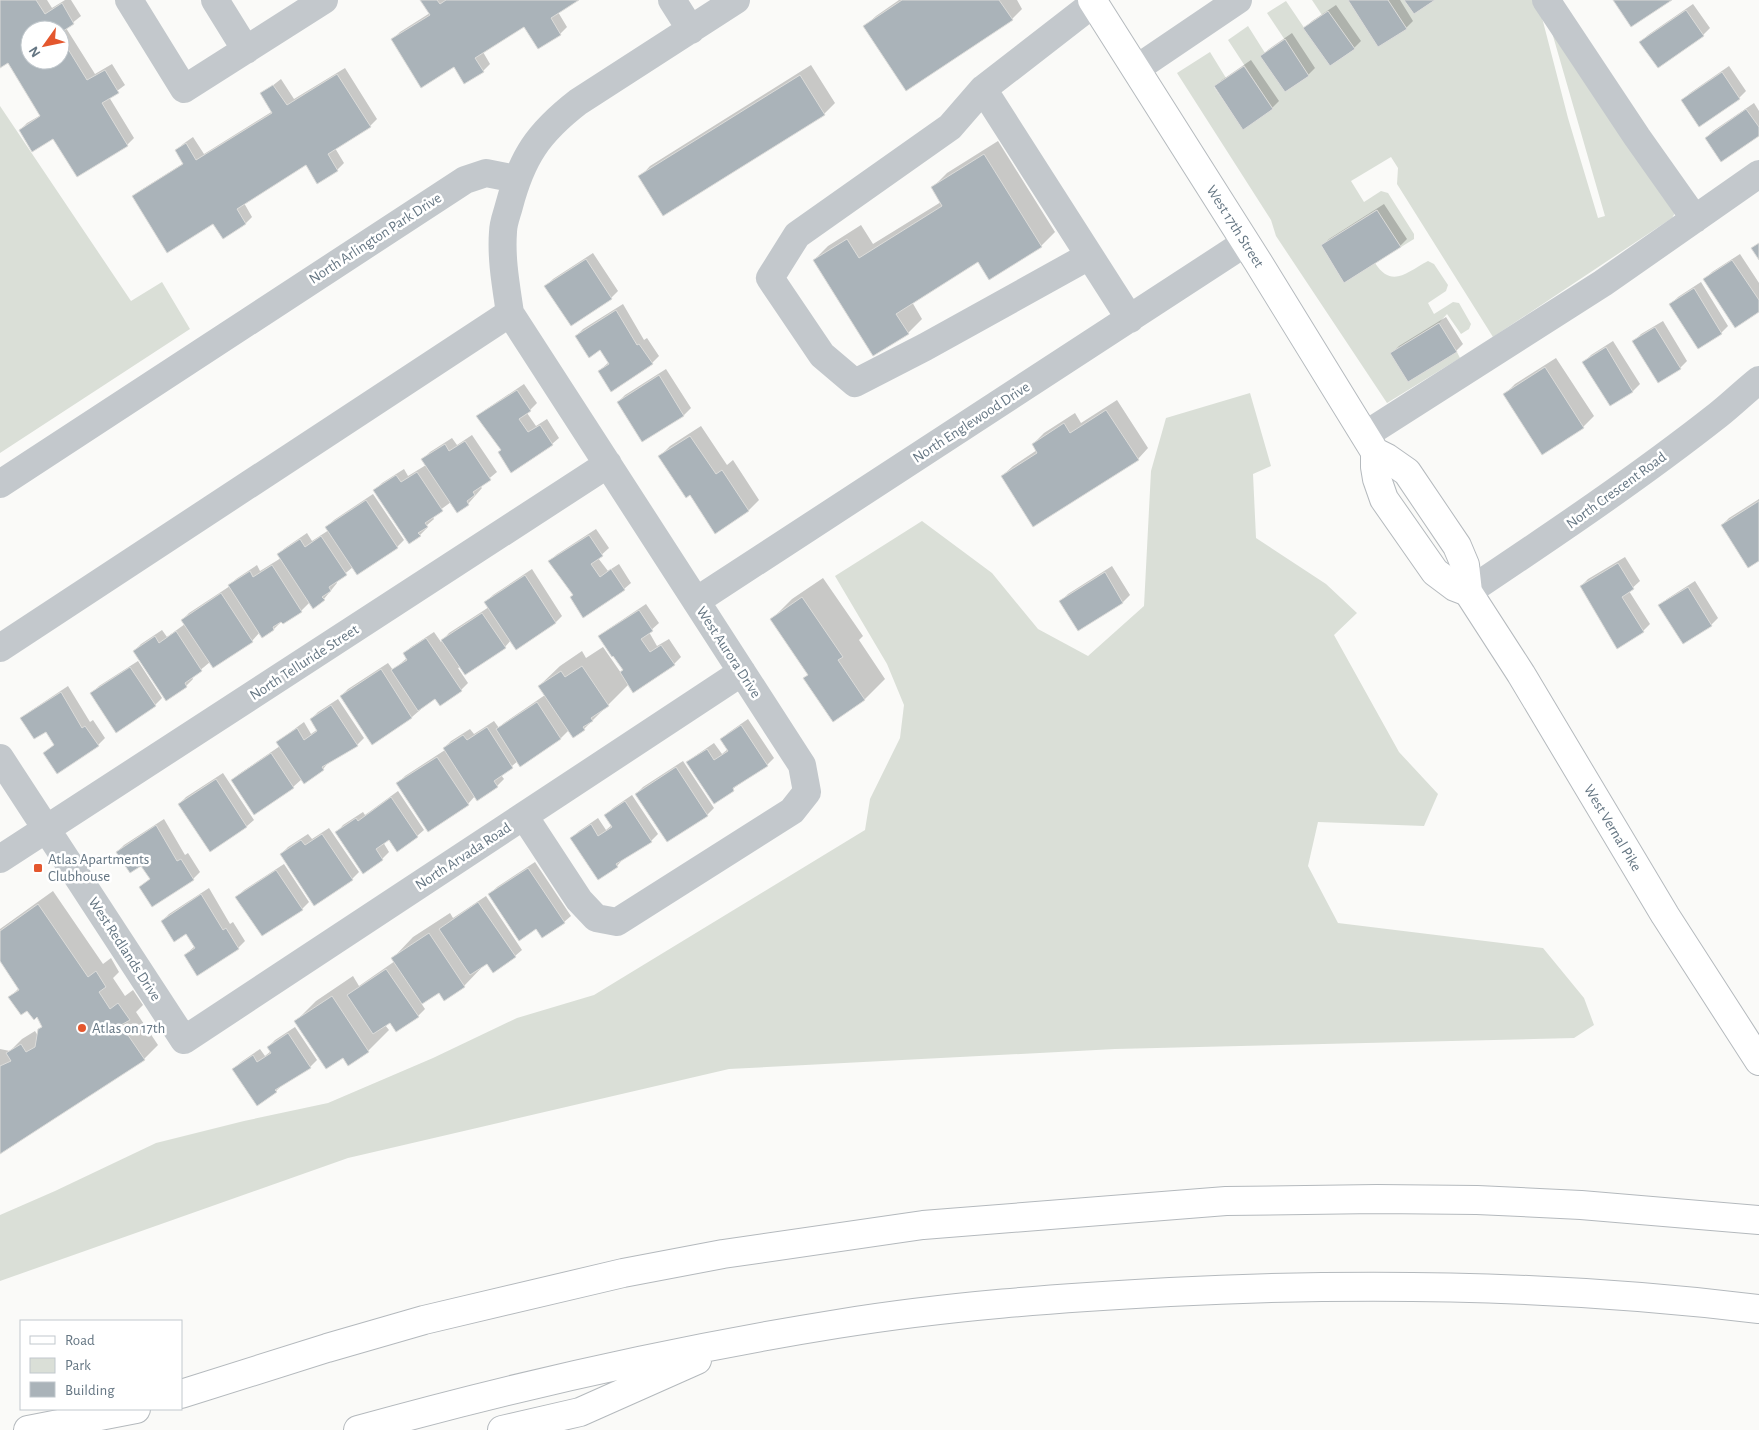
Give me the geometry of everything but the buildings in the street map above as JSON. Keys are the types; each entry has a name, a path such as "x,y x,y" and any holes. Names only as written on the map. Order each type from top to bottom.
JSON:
{"main road":[{"name":"West 17th Street","path":"1093,2 1370,444 1398,464 1413,479 1461,554 1465,565 1468,592"},
{"name":"West Vernal Pike","path":"1468,592 1521,674 1665,915 1759,1061"},
{"path":"182,1394 424,1320 586,1282 723,1254 923,1225 1226,1201 1377,1199 1477,1200 1582,1205 1759,1220"},
{"path":"358,1430 447,1405 642,1359 841,1323 1040,1300 1243,1288 1340,1286 1471,1287 1644,1297 1759,1308"},
{"path":"502,1430 580,1412 742,1340"},
{"path":"28,1430 131,1410"},
{"path":"73,1430 133,1410"}],"street":[{"path":"129,0 184,89 324,0"},
{"path":"215,0 246,50"},
{"path":"672,0 691,30"},
{"path":"516,179 542,135 558,118 578,102 736,0"},
{"path":"1136,68 1238,0"},
{"path":"1546,0 1637,137 1695,219"},
{"path":"1090,256 925,347 854,383 822,355 770,278 797,235 950,128 983,89 1093,2"},
{"path":"983,89 1130,319"},
{"name":"North Arlington Park Drive","path":"0,484 465,180 486,173 516,179"},
{"path":"1370,444 1759,174"},
{"name":"West Aurora Drive","path":"516,179 503,231 504,273 510,313 802,766 807,792 791,812 617,922 596,918 579,900 524,816"},
{"name":"North Englewood Drive","path":"696,601 1245,243"},
{"path":"0,648 510,313"},
{"name":"North Crescent Road","path":"1468,592 1553,536 1649,467 1719,414 1759,380"},
{"name":"North Telluride Street","path":"0,859 608,464"},
{"name":"North Arvada Road","path":"184,1040 742,672"},
{"name":"West Redlands Drive","path":"0,758 184,1040"}],"green space":[{"path":"1312,0 1348,0 1407,29 1388,0 1404,0 1414,14 1435,0 1534,0 1539,6 1568,118 1598,218 1605,216 1549,22 1675,213 1672,218 1493,337 1397,184 1398,168 1391,157 1351,181 1364,202 1381,191 1388,193 1414,234 1414,239 1401,247 1376,210 1321,245 1344,283 1375,263 1381,271 1394,277 1400,276 1428,261 1434,264 1448,285 1446,291 1428,303 1434,314 1453,302 1459,303 1471,324 1469,329 1461,334 1447,314 1439,323 1391,353 1408,382 1457,352 1460,358 1387,403 1276,236 1271,220 1177,73 1210,52 1226,78 1214,87 1243,129 1273,109 1228,40 1248,26 1265,53 1261,56 1285,92 1309,76 1267,13 1286,1 1330,66 1355,49 1328,11 1322,15"},
{"path":"0,106 131,301 162,282 190,329 0,453"},
{"path":"1250,393 1271,466 1253,474 1256,538 1326,584 1357,613 1334,635 1399,752 1438,794 1424,826 1318,822 1308,866 1338,923 1543,948 1584,998 1594,1025 1574,1038 1115,1049 729,1069 348,1158 0,1281 0,1215 156,1143 328,1103 433,1058 517,1018 594,995 865,830 870,799 900,738 904,705 887,664 835,576 922,521 992,573 1038,629 1088,656 1144,606 1151,471 1166,418"}],"place":[{"name":"Atlas Apartments Clubhouse","path":"38,868"},
{"name":"Atlas on 17th","path":"82,1028"}]}
